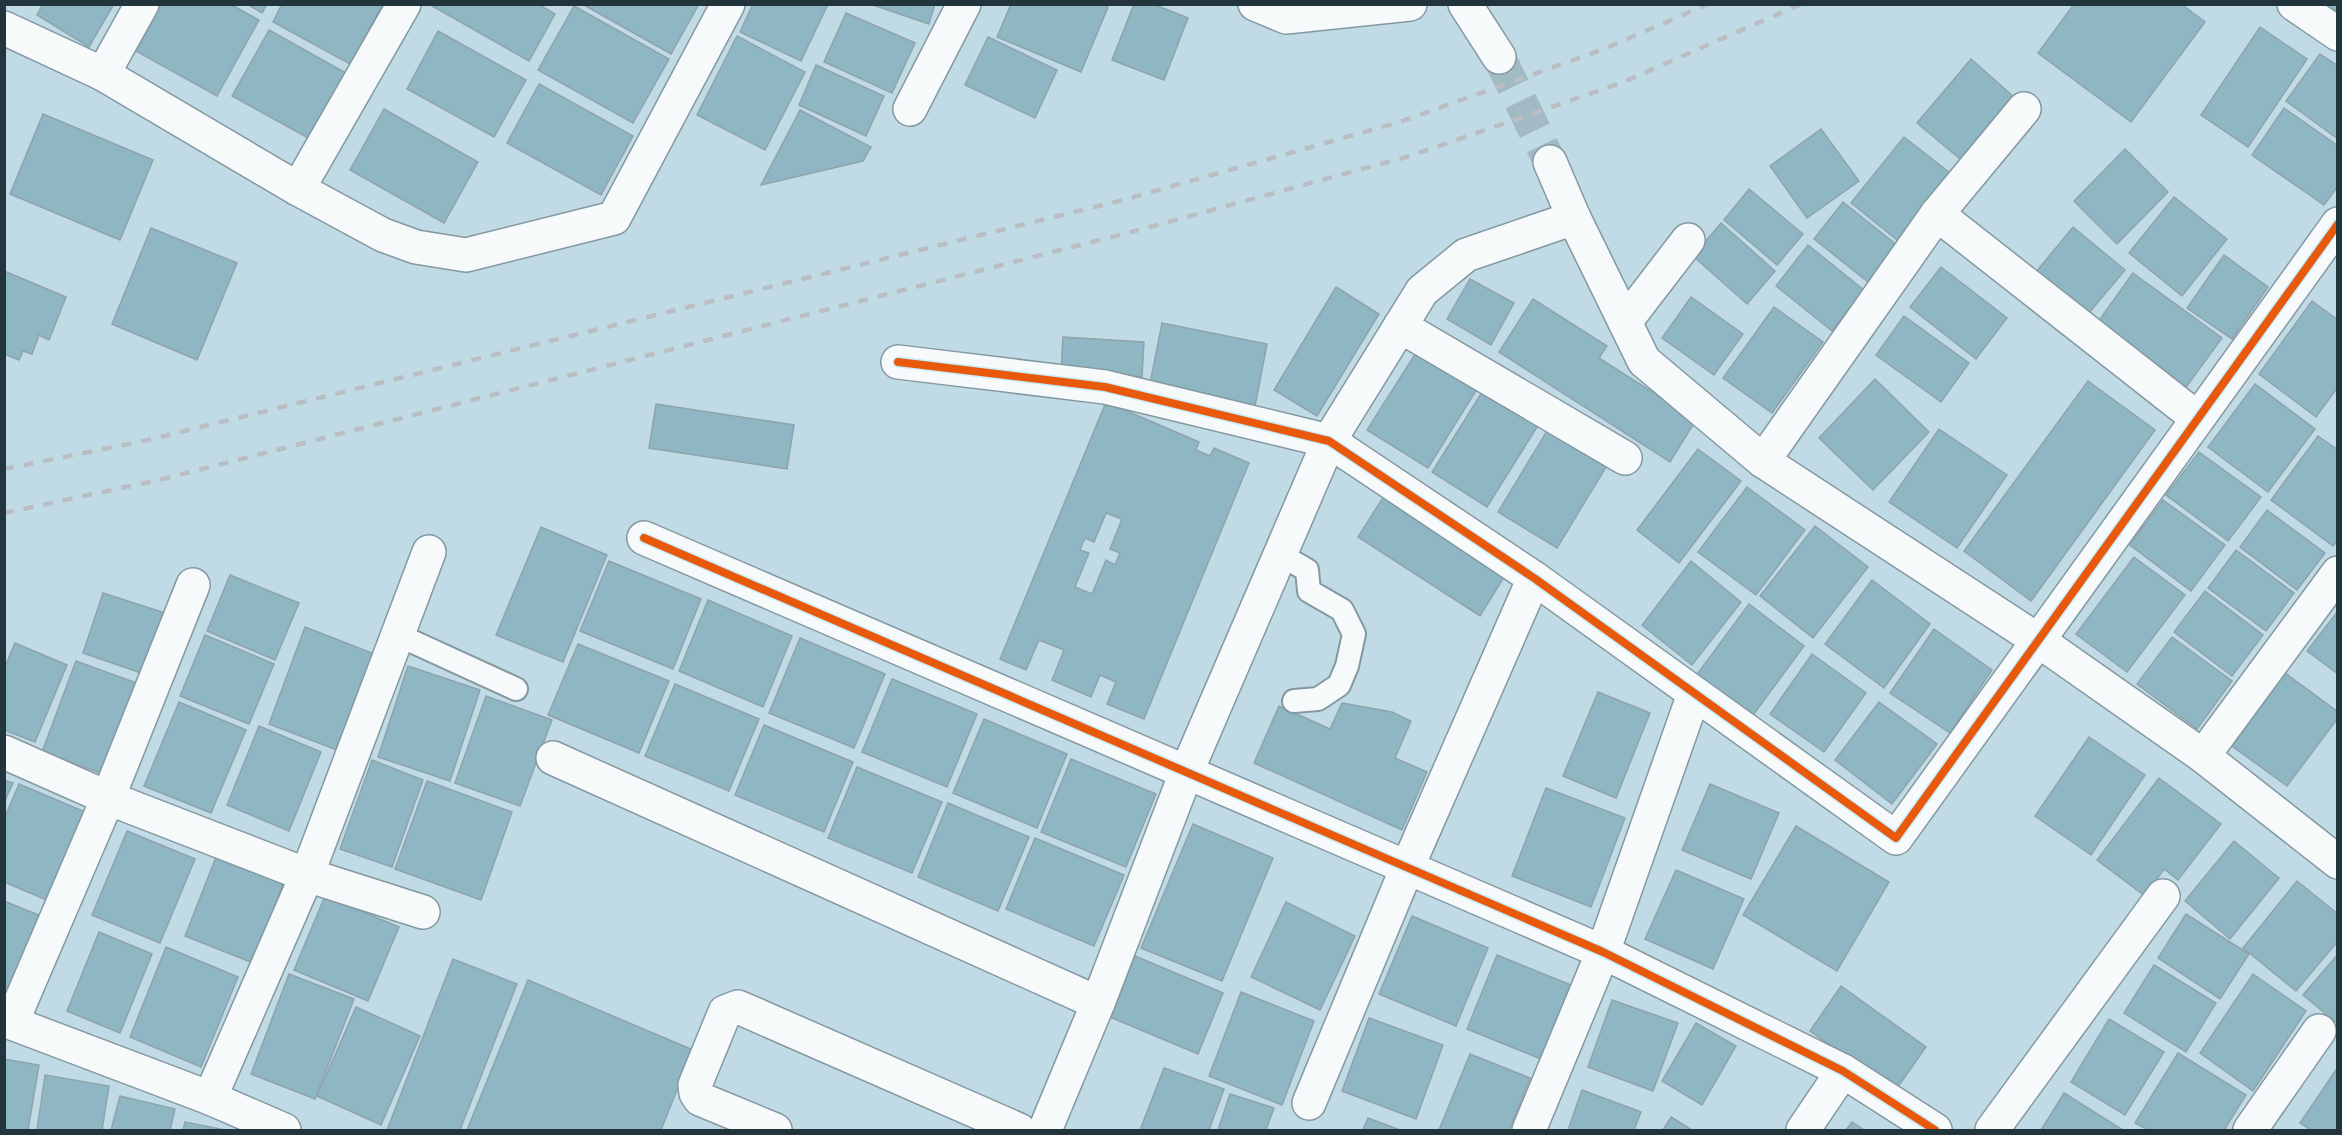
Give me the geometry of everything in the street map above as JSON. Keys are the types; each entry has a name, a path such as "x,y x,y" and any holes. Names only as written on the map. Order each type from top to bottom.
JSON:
{"street":[{"path":"103,74 142,4"},
{"path":"298,189 404,4"},
{"path":"4,28 103,74 298,189 383,235 416,247 466,255 614,218 728,4"},
{"path":"910,109 964,4"},
{"path":"1255,4 1286,17 1410,4"},
{"path":"1465,4 1498,57"},
{"path":"2294,4 2337,34"},
{"path":"1763,461 1937,214 2024,109"},
{"path":"1550,162 1574,218 1644,361 1763,461 2039,641 2203,756 2337,862"},
{"path":"1937,214 2197,418"},
{"path":"1045,1131 1098,1002 1186,773 1329,441 1422,291 1466,255 1574,218"},
{"path":"898,362 1105,387 1329,441 1534,578 1896,838 2197,418 2326,263 2337,224"},
{"path":"1625,322 1688,240"},
{"path":"1400,326 1625,458"},
{"path":"644,538 1603,952 1843,1071 1935,1131"},
{"path":"210,1098 307,875 429,552"},
{"path":"2203,756 2337,573"},
{"path":"1309,1103 1407,868 1534,578"},
{"path":"193,585 108,798 8,1021 210,1098 284,1131"},
{"path":"1529,1131 1603,952 1694,694"},
{"path":"4,752 108,798 307,875 423,912"},
{"path":"553,758 1098,1002"},
{"path":"1992,1131 2163,896"},
{"path":"775,1131 700,1099 696,1093 695,1085 725,1012 738,1007 1019,1131"},
{"path":"2250,1131 2319,1031"},
{"path":"1803,1131 1843,1071"}],"lane":[{"path":"1281,555 1307,570 1309,591 1342,610 1354,634 1347,666 1339,685 1318,699 1294,701"},
{"path":"398,635 516,689"}],"building":[{"path":"43,4 114,4 89,47 37,15"},
{"path":"161,4 230,4 259,20 217,96 136,51"},
{"path":"247,4 267,4 262,13"},
{"path":"282,4 383,4 350,64 273,22"},
{"path":"433,4 538,4 555,14 529,61 432,6"},
{"path":"582,4 699,4 671,54"},
{"path":"753,4 828,4 801,61 740,32"},
{"path":"870,4 935,4 929,24"},
{"path":"1011,4 1102,4 1108,7 1081,72 997,37"},
{"path":"1134,4 1153,4 1188,18 1164,80 1112,60"},
{"path":"2074,4 2181,4 2205,22 2131,122 2038,53"},
{"path":"2324,4 2338,4 2338,9 2335,13"},
{"path":"574,6 669,59 633,123 538,70"},
{"path":"846,13 915,43 892,93 824,62"},
{"path":"2260,27 2307,59 2248,147 2201,115"},
{"path":"269,30 346,73 310,139 232,96"},
{"path":"438,31 526,80 494,137 407,89"},
{"path":"737,36 805,72 765,150 697,115"},
{"path":"988,37 1057,70 1035,118 965,85"},
{"path":"2320,54 2338,66 2338,139 2286,101"},
{"path":"1971,59 2014,97 1960,159 1917,123"},
{"path":"816,65 884,96 866,136 799,105"},
{"path":"539,84 633,136 601,195 507,143"},
{"path":"2284,108 2338,146 2338,186 2324,205 2252,155"},
{"path":"384,109 478,162 444,223 350,170"},
{"path":"800,110 871,147 863,161 761,185"},
{"path":"43,114 153,160 120,240 10,194"},
{"path":"1821,129 1859,181 1807,218 1770,166"},
{"path":"1904,137 1955,177 1902,244 1851,203"},
{"path":"2125,149 2168,192 2117,244 2074,201"},
{"path":"1749,189 1803,234 1777,265 1724,220"},
{"path":"2174,197 2227,239 2182,296 2129,253"},
{"path":"1843,202 1897,245 1868,282 1814,239"},
{"path":"1721,223 1775,271 1747,304 1693,256"},
{"path":"2073,227 2125,270 2088,314 2036,272"},
{"path":"151,228 237,263 197,360 112,324"},
{"path":"1808,245 1864,290 1832,331 1776,286"},
{"path":"2224,255 2268,287 2232,339 2187,308"},
{"path":"1941,267 2007,318 1976,359 1910,307"},
{"path":"4,271 66,297 49,340 39,335 32,354 23,351 19,360 4,354"},
{"path":"2133,273 2222,338 2184,390 2095,326"},
{"path":"1470,279 1514,303 1491,345 1447,319"},
{"path":"1336,287 1379,314 1317,416 1274,390"},
{"path":"1691,297 1743,334 1714,375 1662,338"},
{"path":"1533,299 1607,346 1599,358 1696,420 1670,462 1499,352"},
{"path":"2312,301 2338,320 2338,387 2316,417 2259,374"},
{"path":"1774,307 1823,342 1772,413 1723,378"},
{"path":"1904,316 1969,363 1941,402 1876,355"},
{"path":"1162,323 1267,344 1255,406 1150,384"},
{"path":"1063,337 1144,342 1142,377 1061,372"},
{"path":"1417,351 1477,389 1428,468 1367,430"},
{"path":"1875,379 1929,432 1873,490 1819,438"},
{"path":"2088,381 2155,430 2031,601 1964,551"},
{"path":"2255,384 2315,429 2268,492 2208,447"},
{"path":"1484,389 1539,424 1487,507 1432,472"},
{"path":"1106,402 1199,442 1196,450 1210,456 1214,448 1249,463 1144,719 1107,704 1116,682 1100,675 1091,697 1052,680 1064,650 1039,640 1026,670 1000,659","holes":["1106,513 1122,519 1110,549 1120,553 1115,565 1106,560 1092,594 1075,587 1089,553 1080,550 1085,538 1094,542"]},
{"path":"656,404 794,425 787,469 649,448"},
{"path":"1939,429 2007,475 1957,548 1889,502"},
{"path":"1547,431 1606,467 1557,548 1498,512"},
{"path":"2318,436 2338,450 2338,540 2333,546 2271,500"},
{"path":"1698,449 1741,481 1679,563 1637,530"},
{"path":"2199,452 2261,497 2228,541 2166,495"},
{"path":"1747,487 1805,530 1756,595 1698,552"},
{"path":"1384,496 1506,574 1480,616 1358,537"},
{"path":"2163,500 2225,545 2191,591 2130,545"},
{"path":"2267,510 2325,553 2297,590 2240,547"},
{"path":"1815,526 1868,567 1813,638 1760,596"},
{"path":"541,527 607,555 563,662 496,635"},
{"path":"2236,550 2294,593 2266,631 2208,588"},
{"path":"2134,557 2185,595 2127,672 2076,634"},
{"path":"609,561 701,599 673,669 580,631"},
{"path":"1691,561 1741,602 1692,665 1642,625"},
{"path":"230,575 299,603 275,660 207,631"},
{"path":"1872,580 1930,624 1884,688 1825,644"},
{"path":"2205,591 2263,635 2232,676 2174,632"},
{"path":"103,593 165,613 144,674 83,653"},
{"path":"708,600 792,636 763,707 679,671"},
{"path":"1749,604 1804,646 1751,718 1695,677"},
{"path":"2338,611 2338,674 2307,651"},
{"path":"305,627 382,657 345,753 269,724"},
{"path":"1934,629 1992,670 1950,733 1890,693"},
{"path":"205,635 274,664 249,724 180,696"},
{"path":"2172,637 2232,681 2197,729 2137,684"},
{"path":"800,638 885,674 854,748 769,713"},
{"path":"15,643 67,665 35,742 4,730 4,669"},
{"path":"578,644 669,681 639,753 548,715"},
{"path":"1812,654 1866,693 1824,752 1770,714"},
{"path":"76,661 139,684 106,775 42,752"},
{"path":"408,666 480,690 450,781 378,757"},
{"path":"2285,673 2338,712 2338,718 2287,786 2232,746"},
{"path":"892,679 977,714 947,787 862,752"},
{"path":"675,684 759,719 729,791 645,756"},
{"path":"1598,692 1650,713 1616,798 1563,776"},
{"path":"486,696 552,720 520,806 455,783"},
{"path":"179,702 246,730 211,813 144,786"},
{"path":"1879,702 1937,744 1892,804 1835,760"},
{"path":"1342,703 1392,712 1411,721 1395,758 1427,772 1402,830 1254,763 1279,706 1330,729"},
{"path":"984,719 1067,754 1037,828 953,793"},
{"path":"764,725 853,762 824,832 735,795"},
{"path":"259,726 321,752 289,831 227,805"},
{"path":"2089,737 2145,775 2091,855 2035,816"},
{"path":"1071,759 1156,794 1126,867 1041,832"},
{"path":"372,760 423,780 392,867 340,849"},
{"path":"857,767 942,802 912,873 828,838"},
{"path":"2159,778 2221,824 2178,880 2164,869 2145,896 2097,860"},
{"path":"4,780 13,783 4,803"},
{"path":"427,781 512,812 481,900 395,869"},
{"path":"19,784 85,812 49,901 4,882 4,819"},
{"path":"1710,784 1779,813 1751,879 1682,850"},
{"path":"1546,788 1625,818 1591,907 1512,876"},
{"path":"948,803 1029,837 998,911 918,877"},
{"path":"1193,824 1273,858 1222,981 1141,948"},
{"path":"1796,826 1889,882 1837,971 1743,915"},
{"path":"127,831 195,859 160,943 92,915"},
{"path":"1035,838 1124,875 1094,946 1006,909"},
{"path":"2234,841 2279,878 2230,939 2185,901"},
{"path":"218,852 285,879 253,963 185,936"},
{"path":"1676,870 1744,899 1713,969 1645,939"},
{"path":"2297,881 2338,914 2338,941 2296,991 2243,948"},
{"path":"325,896 399,927 368,1001 294,970"},
{"path":"4,901 41,916 11,989 4,986"},
{"path":"1286,902 1355,936 1320,1010 1251,977"},
{"path":"2186,914 2249,954 2220,999 2158,958"},
{"path":"1412,916 1488,948 1456,1026 1379,994"},
{"path":"99,932 152,954 120,1033 67,1011"},
{"path":"166,947 238,977 201,1067 130,1037"},
{"path":"2338,954 2338,1024 2303,995"},
{"path":"1497,955 1571,985 1541,1059 1467,1029"},
{"path":"1135,956 1223,993 1198,1054 1110,1017"},
{"path":"453,959 517,984 460,1130 387,1130"},
{"path":"2154,965 2216,1003 2186,1052 2124,1013"},
{"path":"289,974 354,999 315,1099 251,1074"},
{"path":"2253,974 2306,1011 2253,1091 2200,1053"},
{"path":"528,980 693,1050 661,1130 467,1130"},
{"path":"1841,986 1926,1047 1895,1091 1810,1031"},
{"path":"1241,992 1314,1021 1282,1105 1209,1076"},
{"path":"1612,1000 1678,1023 1653,1091 1588,1067"},
{"path":"356,1007 420,1036 381,1125 317,1096"},
{"path":"1369,1018 1443,1045 1416,1119 1342,1091"},
{"path":"2109,1019 2164,1052 2125,1115 2071,1082"},
{"path":"1696,1023 1736,1046 1702,1105 1662,1081"},
{"path":"2178,1053 2246,1095 2224,1130 2148,1130 2135,1123"},
{"path":"1470,1054 1530,1078 1509,1130 1439,1130"},
{"path":"4,1059 39,1065 28,1130 4,1130"},
{"path":"2338,1067 2338,1130 2311,1130 2300,1123"},
{"path":"1164,1068 1224,1089 1209,1130 1140,1130"},
{"path":"45,1075 109,1086 102,1130 37,1130"},
{"path":"1582,1090 1641,1112 1634,1130 1568,1130"},
{"path":"2064,1093 2123,1130 2041,1130"},
{"path":"1230,1094 1274,1108 1266,1130 1218,1130"},
{"path":"120,1096 175,1109 170,1130 111,1130"},
{"path":"1671,1117 1692,1130 1663,1130"},
{"path":"1368,1118 1400,1130 1363,1130"},
{"path":"185,1122 225,1130 183,1130"},
{"path":"1852,1122 1864,1130 1846,1130"}],"tunnel":[{"path":"1499,57 1550,162"}],"railway":[{"path":"4,469 148,440 1123,200 1400,122 1604,49 1708,4"},
{"path":"4,513 159,480 1135,231 1410,156 1621,83 1801,4"}],"cycle path":[{"path":"898,362 1105,387 1329,441 1534,578 1896,838 2338,224"},
{"path":"644,538 1603,952 1843,1071 1935,1130"}]}
